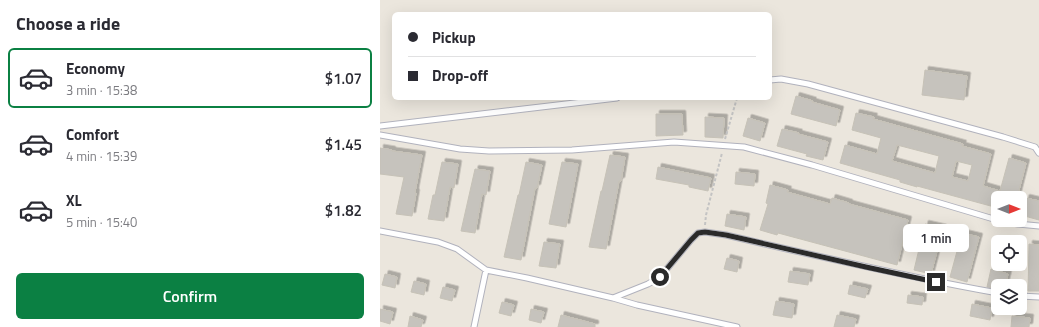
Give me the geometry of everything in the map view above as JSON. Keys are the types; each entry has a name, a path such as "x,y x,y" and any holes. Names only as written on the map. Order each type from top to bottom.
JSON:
{"lane":[{"path":"772,80 781,79 808,84 973,129 1036,147 1039,153"},
{"path":"380,126 600,100"},
{"path":"380,135 460,149 489,152 572,150 674,142 744,147 812,165 997,220 1039,226"},
{"path":"380,231 438,242 457,249 486,270 527,278 637,305 737,327"},
{"path":"613,298 648,284 660,277 698,233 705,232 950,285 991,292"},
{"path":"474,327 486,270"},
{"path":"1027,296 1039,297"}],"path":[{"path":"705,232 706,215 736,100"}],"building":[{"path":"925,70 967,76 964,100 922,95"},
{"path":"796,96 840,110 836,126 791,114"},
{"path":"856,113 963,144 962,146 991,154 983,186 1000,191 991,191 991,206 917,187 900,182 900,180 840,163 845,145 877,154 881,138 852,130","holes":["897,145 939,156 935,173 892,161","956,161 972,165 968,181 952,177"]},
{"path":"656,114 682,114 683,135 656,136"},
{"path":"705,117 724,118 723,138 705,137"},
{"path":"748,118 765,123 760,141 743,136"},
{"path":"782,129 828,142 823,160 777,146"},
{"path":"380,148 422,155 412,216 396,214 404,177 380,174"},
{"path":"610,155 625,157 606,249 589,247 601,191"},
{"path":"1009,158 1026,163 1019,191 1000,191"},
{"path":"442,162 458,164 454,188 450,187 444,221 428,219"},
{"path":"526,162 542,165 537,188 535,188 521,260 504,257"},
{"path":"562,162 578,164 566,227 549,224"},
{"path":"658,167 711,178 708,191 689,187 689,185 656,179"},
{"path":"475,169 490,171 486,195 482,194 475,233 461,231"},
{"path":"736,172 755,174 754,186 735,184"},
{"path":"770,185 788,190 787,192 830,204 832,198 908,220 897,265 778,233 777,235 760,230 768,204 766,203"},
{"path":"1027,198 1039,201 1039,220 1027,217"},
{"path":"727,214 746,217 744,230 725,226"},
{"path":"925,224 943,228 931,274 914,270"},
{"path":"962,233 979,237 967,282 950,277"},
{"path":"544,242 560,244 556,268 539,266"},
{"path":"1029,244 1039,245 1039,291 1028,291"},
{"path":"727,258 739,261 737,272 724,269"},
{"path":"991,269 991,271 1008,274 1007,279 991,279 991,288 987,287"},
{"path":"790,271 810,274 808,285 788,282"},
{"path":"385,274 397,277 395,288 382,285"},
{"path":"414,281 426,284 424,295 411,292"},
{"path":"850,285 868,289 865,298 848,294"},
{"path":"443,287 455,290 452,301 440,298"},
{"path":"908,295 923,297 922,305 907,303"},
{"path":"776,301 794,304 792,318 773,315"},
{"path":"502,302 514,305 511,316 499,313"},
{"path":"972,304 991,308 990,320 970,316"},
{"path":"380,309 393,312 390,324 380,321"},
{"path":"531,309 544,312 541,323 529,320"},
{"path":"561,315 595,324 595,327 558,327"},
{"path":"837,315 856,319 854,327 834,327"},
{"path":"410,316 423,320 421,327 408,327"},
{"path":"1012,316 1030,318 1029,327 1011,327"}],"route":[{"path":"660,277 691,240 698,233 705,232 726,235 936,282"}]}
